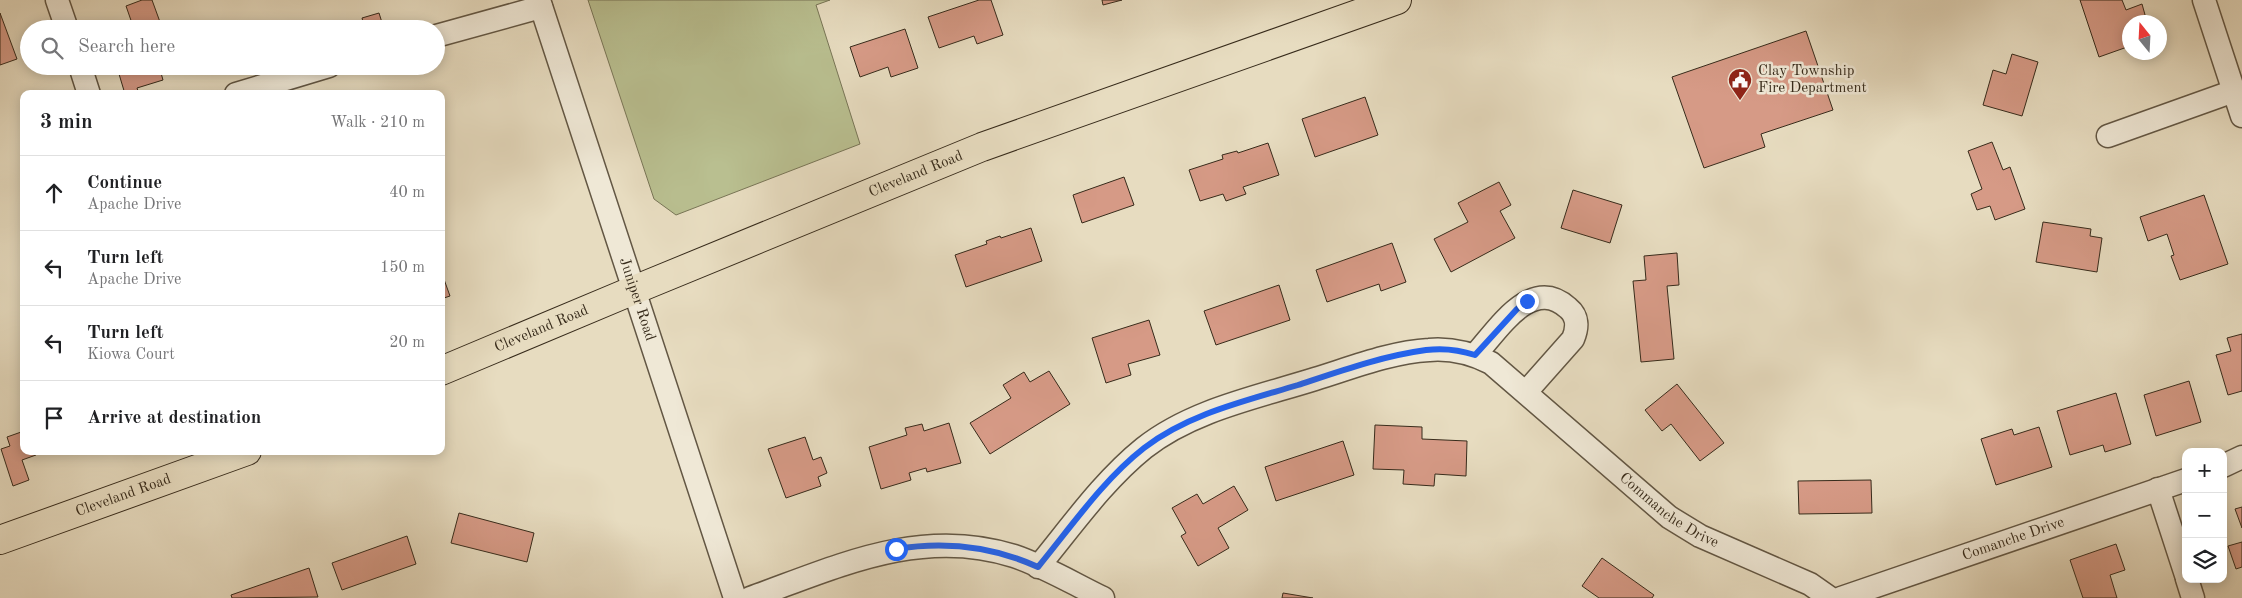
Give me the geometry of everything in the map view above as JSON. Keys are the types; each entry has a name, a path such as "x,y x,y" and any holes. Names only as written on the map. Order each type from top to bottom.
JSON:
{"main road":[{"name":"Cleveland Road","path":"445,369 982,147 1397,0"},
{"name":"Cleveland Road","path":"0,540 214,458 228,455"}],"street":[{"path":"57,0 64,20"},
{"path":"2204,0 2242,116"},
{"path":"445,33 540,3"},
{"name":"Juniper Road","path":"540,3 735,598"},
{"path":"83,75 88,90"},
{"path":"249,90 299,75"},
{"path":"2108,136 2234,91"},
{"path":"1038,567 1121,469 1166,432 1208,413 1389,357 1428,350 1464,352 1475,355 1517,309 1527,301 1544,297 1563,303 1574,312 1577,320 1573,339 1526,392"},
{"name":"Commanche Drive","path":"1475,355 1491,363 1526,392 1669,517 1700,536 1810,584 1830,598"},
{"path":"2227,464 2242,457"},
{"name":"Comanche Drive","path":"1841,598 2182,481"},
{"path":"2158,489 2182,563"},
{"path":"750,598 867,556 918,546 956,545 984,548 1015,557 1103,598"},
{"path":"2188,583 2193,598"}],"green space":[{"path":"588,0 830,0 816,5 860,144 676,215 654,199"}],"building":[{"path":"142,0 152,0 159,20 131,20 126,6"},
{"path":"979,0 991,0 1003,35 977,44 974,36 939,48 928,17"},
{"path":"1102,0 1122,0 1103,5"},
{"path":"2080,0 2122,0 2126,10 2142,4 2145,15 2122,15 2122,49 2099,57"},
{"path":"0,13 17,59 0,65"},
{"path":"379,13 381,20 363,20 362,18"},
{"path":"905,29 918,68 891,77 888,67 860,77 850,47"},
{"path":"1806,31 1833,110 1761,134 1765,147 1704,168 1672,77"},
{"path":"2012,54 2038,62 2022,116 1983,105 1993,70 2006,74"},
{"path":"119,75 162,75 163,80 137,88 138,90 124,90"},
{"path":"1365,97 1378,135 1315,157 1302,119"},
{"path":"1992,142 2003,170 2010,167 2025,209 1995,220 1990,206 1977,210 1971,194 1982,189 1968,151"},
{"path":"1268,143 1279,175 1243,187 1246,194 1226,201 1223,194 1200,201 1189,170 1223,159 1222,155 1237,151 1238,153"},
{"path":"1124,177 1134,205 1082,223 1073,195"},
{"path":"1499,182 1511,205 1500,211 1515,238 1451,272 1434,239 1468,222 1458,203"},
{"path":"1573,190 1622,205 1610,243 1561,228"},
{"path":"2204,195 2228,264 2180,280 2171,256 2174,255 2167,234 2148,241 2140,217"},
{"path":"2043,222 2091,229 2090,236 2102,238 2097,272 2036,262"},
{"path":"1031,228 1042,261 966,287 955,255 987,244 986,241 1000,236 1001,238"},
{"path":"1392,243 1406,282 1381,291 1379,284 1327,302 1316,270"},
{"path":"1677,253 1679,285 1667,286 1674,359 1641,362 1633,281 1646,280 1644,256"},
{"path":"445,282 450,296 445,298"},
{"path":"1279,285 1290,320 1216,345 1204,311"},
{"path":"1149,320 1160,355 1128,364 1131,375 1106,383 1092,338"},
{"path":"2242,334 2242,391 2228,395 2216,355 2231,351 2227,338"},
{"path":"1049,371 1070,404 990,454 970,423 1011,398 1003,385 1024,372 1030,382"},
{"path":"2189,381 2201,422 2156,436 2144,395"},
{"path":"1677,384 1724,443 1700,461 1671,424 1662,431 1645,410"},
{"path":"2116,393 2131,444 2105,452 2103,445 2070,455 2057,411"},
{"path":"949,423 961,463 927,472 926,468 909,473 911,480 881,489 869,447 907,435 905,428 922,424 924,431"},
{"path":"1375,425 1422,427 1422,439 1467,441 1466,476 1435,474 1434,486 1403,484 1404,470 1373,469"},
{"path":"2039,427 2052,467 1996,485 1981,439 2012,429 2014,435"},
{"path":"20,432 20,455 36,455 22,460 29,480 13,486 1,449 10,446 7,437"},
{"path":"805,437 813,460 821,457 827,473 818,477 821,486 786,498 768,449"},
{"path":"1343,441 1354,475 1276,501 1265,467"},
{"path":"1871,480 1872,513 1799,514 1798,481"},
{"path":"1234,486 1248,510 1218,528 1229,548 1198,566 1181,536 1186,533 1172,508 1197,494 1203,504"},
{"path":"2242,507 2242,528 2235,509"},
{"path":"459,513 534,533 527,562 451,543"},
{"path":"407,536 416,564 342,590 332,563"},
{"path":"2242,542 2242,567 2236,569 2228,546"},
{"path":"2116,544 2125,570 2110,575 2117,598 2083,598 2070,560"},
{"path":"1602,558 1654,595 1652,598 1599,598 1582,586"},
{"path":"309,568 318,597 232,598 231,595"},
{"path":"1283,593 1313,598 1282,598"}],"place":[{"name":"Clay Township Fire Department","path":"1740,101"}],"route":[{"path":"896,549 918,546 956,545 984,548 1015,557 1038,567 1121,469 1166,432 1208,413 1389,357 1428,350 1448,350 1475,355 1517,309 1527,301"}]}
